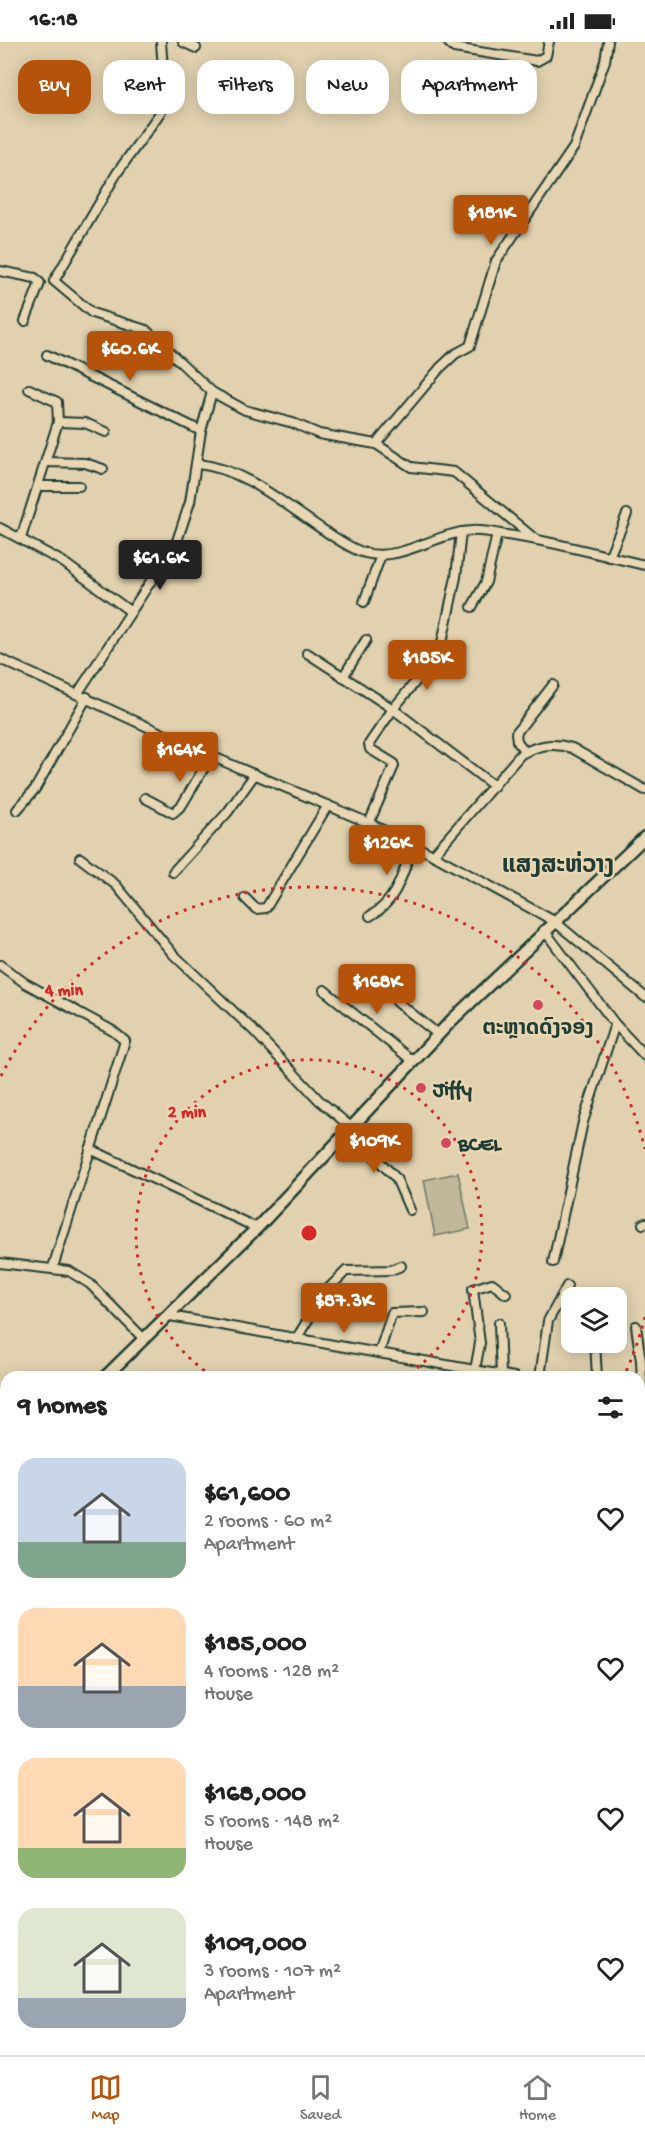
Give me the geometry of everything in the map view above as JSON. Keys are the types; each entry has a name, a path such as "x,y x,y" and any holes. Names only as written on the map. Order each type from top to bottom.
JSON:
{"street":[{"path":"161,42 165,96 162,110 117,173 54,281 92,313 146,330 212,392 245,410 293,423 319,435 376,444 411,467 454,472 535,538"},
{"path":"183,42 196,48"},
{"path":"448,42 454,48 537,61 546,56 549,42"},
{"path":"376,444 440,368 455,354 470,346 496,261 574,147 605,61 608,42"},
{"path":"0,271 35,278 40,283 25,321"},
{"path":"47,355 201,431"},
{"path":"21,538 58,422 57,402 29,389"},
{"path":"78,693 177,542 190,502 195,468 198,464 201,431 212,392"},
{"path":"58,422 85,423 106,432"},
{"path":"46,462 71,465 79,462 102,469"},
{"path":"198,464 219,468 274,494 341,542 364,553 381,555 422,547 461,532 535,538 645,565"},
{"path":"39,486 79,486"},
{"path":"609,557 627,514"},
{"path":"0,528 63,562 132,612"},
{"path":"369,823 394,766 393,763 370,750 369,744 393,709 440,652 456,577 461,532"},
{"path":"472,607 486,582 497,534"},
{"path":"364,602 381,555"},
{"path":"343,677 366,640"},
{"path":"307,653 393,709 494,786"},
{"path":"0,659 87,697 211,756 369,823 433,855 554,921 645,997"},
{"path":"525,752 517,741 516,733 553,685"},
{"path":"17,810 34,789 87,697"},
{"path":"433,855 525,752 533,748 559,744 591,759 645,790"},
{"path":"145,798 173,813 182,805 211,756"},
{"path":"173,872 227,813 255,774"},
{"path":"245,898 256,909 266,908 328,806"},
{"path":"111,1371 170,1316 257,1228 413,1061 544,930 645,837"},
{"path":"370,916 385,907 393,897 413,845"},
{"path":"80,858 117,885 173,954 253,1030 396,1178 410,1210"},
{"path":"544,930 615,1024 645,1056"},
{"path":"0,965 25,983 113,1031 125,1041 53,1267"},
{"path":"324,990 413,1061"},
{"path":"397,1002 439,1035"},
{"path":"554,1262 583,1122 615,1024"},
{"path":"90,1149 257,1228"},
{"path":"0,1263 53,1267 69,1271 90,1284 144,1339"},
{"path":"296,1339 326,1291 346,1271 392,1270 401,1266"},
{"path":"475,1370 480,1335 473,1288 492,1283 506,1294"},
{"path":"541,1371 548,1320 567,1286"},
{"path":"379,1353 392,1313 424,1312"},
{"path":"170,1316 480,1371"},
{"path":"499,1323 501,1371"},
{"path":"636,1326 642,1371"},
{"path":"596,1353 597,1371"}],"shaded area":[{"path":"458,1173 470,1229 435,1236 424,1180"}],"place":[{"name":"ຕະຫຼາດດົງຈອງ","path":"538,1005"},
{"name":"Jiffy","path":"421,1088"},
{"name":"BCEL","path":"446,1143"}],"district":[{"name":"ແສງສະຫ່ວາງ","path":"558,864"}]}
